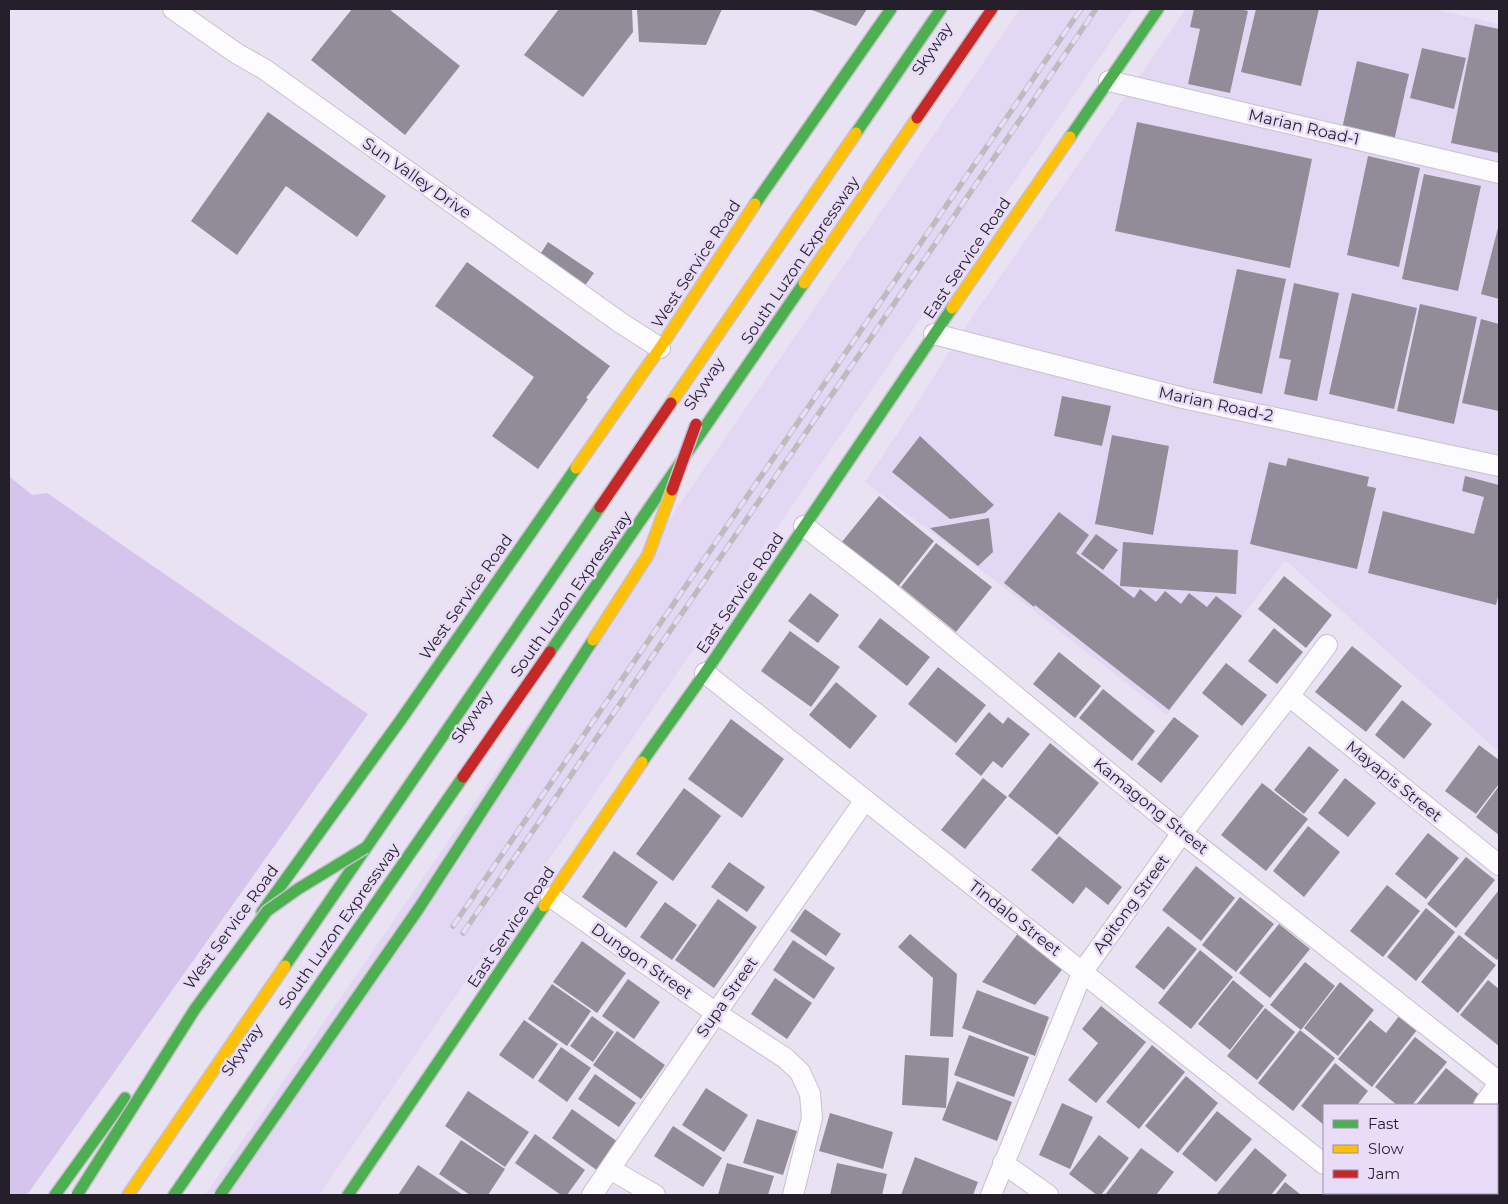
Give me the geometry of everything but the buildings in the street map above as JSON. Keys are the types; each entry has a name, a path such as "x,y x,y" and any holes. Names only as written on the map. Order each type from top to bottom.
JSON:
{"main road":[{"name":"West Service Road","path":"55,1195 400,721 660,348 737,230 891,9"},
{"name":"Skyway","path":"128,1195 940,9"},
{"name":"Skyway","path":"162,1195 696,424 979,9"},
{"name":"South Luzon Expressway","path":"174,1195 264,1062 585,602 992,9"},
{"name":"East Service Road","path":"348,1195 1096,96 1109,81 1158,9"},
{"path":"220,1195 419,908 648,555 696,424"},
{"name":"South Luzon Expressway","path":"116,1195 441,719"},
{"path":"77,1195 195,1009 267,911 298,889 365,848"}],"street":[{"name":"Sun Valley Drive","path":"173,9 236,53 264,69 621,323 660,348"},
{"name":"Marian Road-1","path":"1109,81 1499,173"},
{"name":"Marian Road-2","path":"934,334 1184,398 1499,466"},
{"name":"Kamagong Street","path":"804,526 883,587 1182,833 1499,1083"},
{"name":"Apitong Street","path":"991,1195 1083,971 1182,833 1327,645"},
{"name":"Tindalo Street","path":"705,673 1323,1163"},
{"name":"Mayapis Street","path":"1289,696 1499,865"},
{"name":"Supa Street","path":"592,1195 865,800"},
{"name":"Dungon Street","path":"551,897 716,1013 785,1058 800,1072 810,1094 812,1118 793,1195"},
{"path":"1485,1104 1499,1083"},
{"path":"1003,1163 1048,1195"},
{"path":"610,1168 654,1195"}],"shaded area":[{"path":"1020,9 1133,9 319,1195 205,1195"},
{"path":"1186,9 1434,9 1499,24 1499,752 1285,560 1167,715 865,482 961,333"},
{"path":"9,476 32,495 47,493 368,714 27,1195 9,1195"}],"railway":[{"path":"453,926 1081,9"},
{"path":"463,933 1096,9"}],"traffic: fast":[{"path":"755,204 891,9"},
{"path":"856,133 941,9"},
{"path":"1070,137 1158,9"},
{"path":"550,652 804,283"},
{"path":"642,762 705,673 952,308"},
{"path":"262,912 400,721 576,468"},
{"path":"285,966 600,507"},
{"path":"220,1195 419,908 593,640"},
{"path":"174,1195 463,777"},
{"path":"77,1195 195,1009 267,911 298,889 365,848"},
{"path":"348,1195 544,906"},
{"path":"55,1195 125,1098"}],"traffic: slow":[{"path":"804,283 917,118"},
{"path":"671,403 856,133"},
{"path":"952,308 1070,137"},
{"path":"576,468 660,348 755,204"},
{"path":"593,640 648,555 672,490"},
{"path":"544,906 642,762"},
{"path":"128,1195 285,966"}],"traffic: jam":[{"path":"917,118 992,9"},
{"path":"600,507 671,403"},
{"path":"672,490 696,424"},
{"path":"463,777 550,652"}]}
